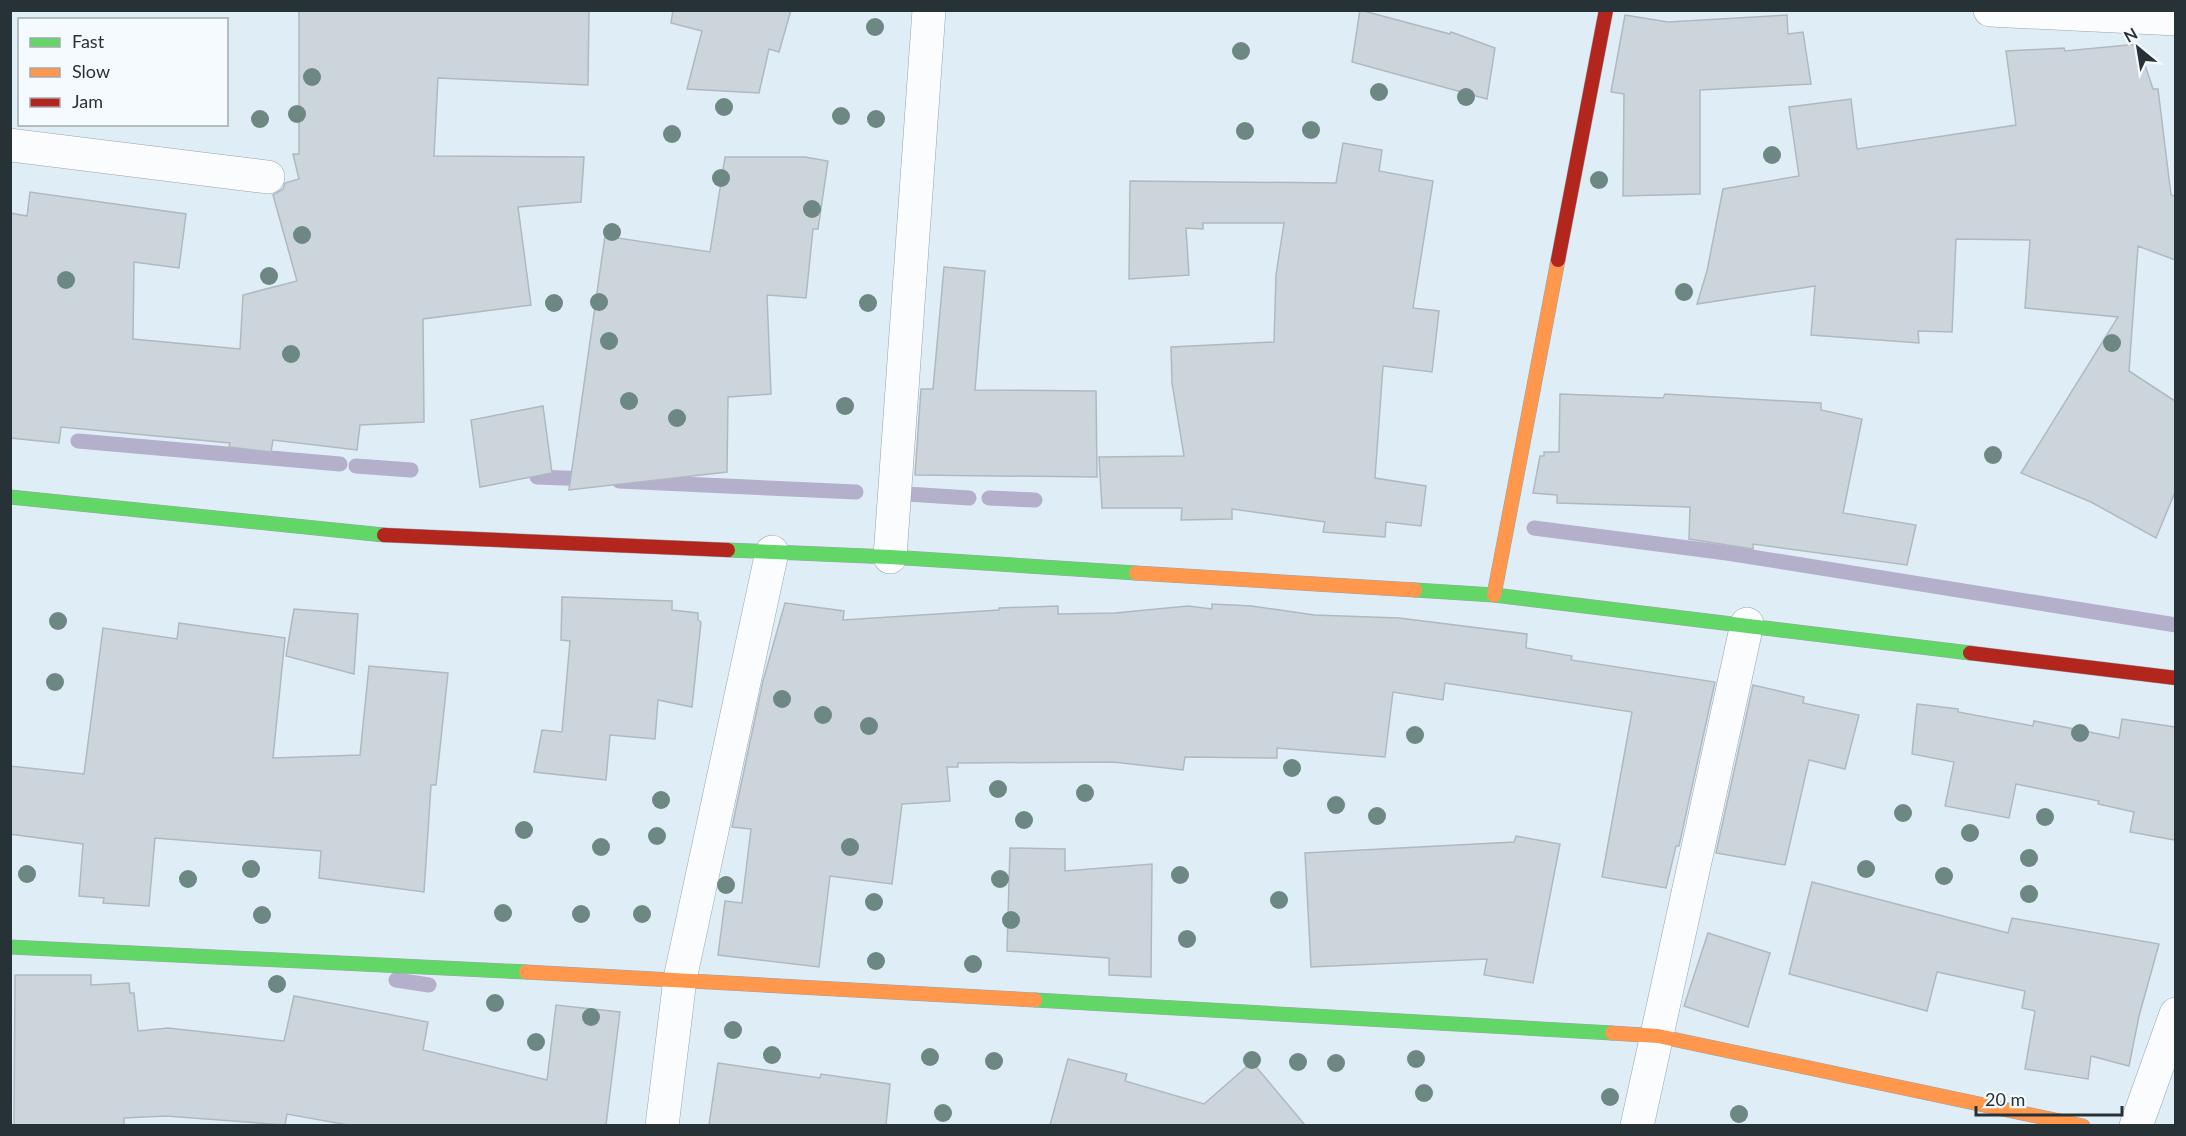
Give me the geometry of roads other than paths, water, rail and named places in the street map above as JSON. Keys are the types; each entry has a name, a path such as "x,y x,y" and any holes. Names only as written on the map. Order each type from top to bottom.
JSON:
{"street":[{"path":"890,557 929,10"},
{"path":"1494,595 1606,10"},
{"path":"1990,10 2175,20"},
{"path":"10,145 267,177"},
{"path":"10,497 408,537 890,557 1494,595 1747,624 2175,678"},
{"path":"662,1125 680,979 772,552"},
{"path":"1636,1125 1658,1036 1747,624"},
{"path":"10,947 680,979 1658,1036 2083,1125"},
{"path":"2136,1125 2175,1014"}],"waterway":[{"path":"78,441 340,464"},
{"path":"356,466 411,470"},
{"path":"537,477 589,479"},
{"path":"619,481 856,492"},
{"path":"907,494 969,498"},
{"path":"989,498 1035,500"},
{"path":"1534,528 1727,553 2176,625"},
{"path":"396,980 429,985"}]}
